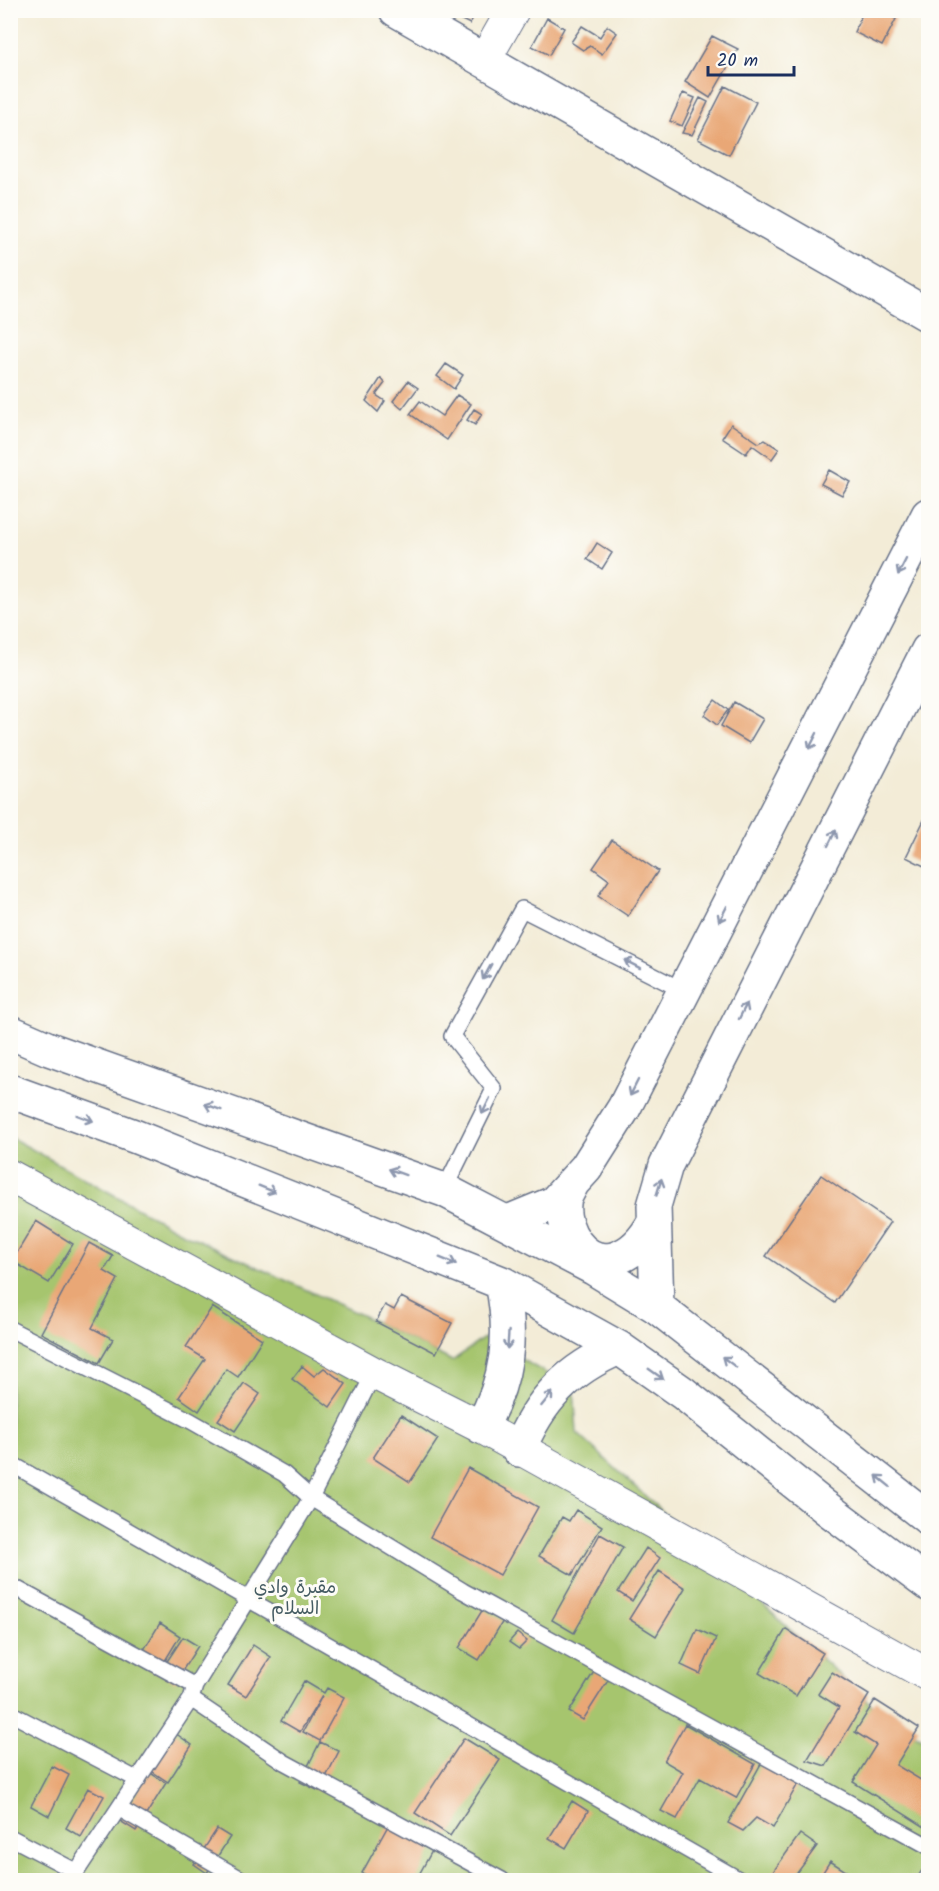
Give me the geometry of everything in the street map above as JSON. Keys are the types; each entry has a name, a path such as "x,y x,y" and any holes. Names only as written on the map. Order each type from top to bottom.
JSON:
{"main road":[{"path":"396,10 928,315"},
{"path":"508,1222 554,1203 586,1168 624,1108 928,515"},
{"path":"657,1307 654,1206 666,1165 928,650"},
{"path":"10,1032 49,1049 444,1190 593,1268 657,1307 924,1514 920,1536 913,1547 902,1554 889,1555"},
{"path":"21,1095 49,1088 54,1079 55,1059 49,1049"},
{"path":"134,1136 126,1124 124,1111 129,1098 139,1089 152,1085"},
{"path":"21,1095 134,1136 502,1283 619,1348 683,1392 928,1584"},
{"path":"573,1182 564,1201 564,1222 581,1249 595,1257 612,1260 628,1252 645,1240 654,1222"},
{"path":"481,1427 496,1397 507,1357 509,1332 502,1283"},
{"path":"519,1450 541,1406 556,1387 596,1358 619,1348"}],"street":[{"path":"484,61 513,10"},
{"path":"10,1176 374,1373 481,1427 928,1675"}],"lane":[{"path":"444,1190 494,1089 452,1036 522,909 684,990"},
{"path":"10,1329 191,1421 284,1474 311,1498 463,1591 928,1846"},
{"path":"10,1837 74,1876 120,1809 251,1599 311,1498 374,1373"},
{"path":"10,1463 740,1881"},
{"path":"10,1585 193,1693 284,1762 502,1881"},
{"path":"10,1713 138,1780"},
{"path":"120,1809 243,1881"},
{"path":"926,1881 928,1876"}],"green space":[{"name":"مقبرة وادي السلام","path":"10,1137 177,1230 376,1322 452,1361 484,1338 574,1389 577,1433 886,1718 928,1742 928,1880 11,1880"}],"building":[{"path":"456,10 470,10 475,13 470,24 453,16"},
{"path":"864,10 879,10 896,19 882,46 854,32"},
{"path":"547,18 564,28 549,55 532,46"},
{"path":"582,26 600,37 607,26 617,33 602,54 590,46 583,50 571,42"},
{"path":"712,36 738,49 710,98 685,82"},
{"path":"725,86 756,102 729,155 698,139"},
{"path":"683,93 695,98 682,126 670,121"},
{"path":"700,98 708,102 692,135 682,133"},
{"path":"446,364 463,375 454,389 437,376"},
{"path":"381,378 385,383 376,395 385,401 378,412 366,401"},
{"path":"408,381 418,388 402,409 393,401"},
{"path":"457,395 471,404 447,440 410,414 420,401 442,416"},
{"path":"474,409 482,414 475,425 467,420"},
{"path":"731,424 759,443 765,440 779,449 772,459 752,445 746,454 722,438"},
{"path":"829,470 850,482 842,495 821,484"},
{"path":"597,543 612,553 602,569 587,559"},
{"path":"715,700 728,710 717,725 704,715"},
{"path":"734,702 763,719 749,743 721,726"},
{"path":"925,818 928,820 928,868 906,857"},
{"path":"612,840 658,871 628,916 598,896 609,880 593,868"},
{"path":"821,1175 890,1222 835,1303 766,1256"},
{"path":"36,1221 73,1244 49,1283 12,1261"},
{"path":"89,1243 113,1256 104,1271 118,1279 92,1328 113,1339 99,1363 41,1333"},
{"path":"401,1297 452,1323 436,1353 376,1322 385,1305 394,1310"},
{"path":"212,1307 262,1339 238,1377 226,1369 199,1411 179,1397 205,1359 186,1347"},
{"path":"302,1366 314,1376 324,1368 346,1384 330,1407 292,1379"},
{"path":"244,1383 260,1394 235,1431 218,1420"},
{"path":"401,1415 438,1439 410,1482 373,1458"},
{"path":"468,1468 538,1507 500,1575 430,1537"},
{"path":"576,1510 602,1526 572,1575 539,1556 562,1517 569,1521"},
{"path":"600,1534 623,1547 574,1633 552,1620"},
{"path":"646,1548 660,1558 632,1601 618,1592"},
{"path":"659,1571 685,1588 656,1636 629,1619"},
{"path":"483,1609 503,1621 479,1660 459,1648"},
{"path":"160,1623 180,1636 157,1674 137,1661"},
{"path":"697,1629 716,1638 700,1674 681,1665"},
{"path":"786,1629 823,1653 796,1696 759,1673"},
{"path":"517,1633 527,1641 519,1649 509,1642"},
{"path":"183,1637 198,1646 175,1682 160,1672"},
{"path":"253,1645 271,1657 246,1696 228,1685"},
{"path":"595,1670 609,1679 583,1720 569,1712"},
{"path":"832,1672 869,1695 826,1766 807,1760 839,1707 818,1694"},
{"path":"304,1681 324,1693 327,1688 344,1697 320,1741 303,1732 322,1696 300,1732 281,1721"},
{"path":"875,1700 919,1728 896,1765 924,1782 928,1774 928,1829 853,1782 876,1745 855,1732"},
{"path":"685,1724 755,1764 736,1798 700,1778 677,1819 661,1811 683,1772 664,1761"},
{"path":"175,1733 192,1745 168,1782 150,1770"},
{"path":"464,1738 500,1760 450,1836 415,1813"},
{"path":"320,1742 339,1751 319,1791 300,1782"},
{"path":"762,1762 799,1782 773,1828 756,1818 743,1831 728,1823"},
{"path":"52,1766 69,1775 49,1816 31,1806"},
{"path":"149,1772 166,1783 136,1831 120,1821"},
{"path":"88,1788 104,1796 81,1837 66,1828"},
{"path":"572,1801 588,1811 566,1848 549,1838"},
{"path":"389,1824 433,1849 416,1880 375,1880 362,1873"},
{"path":"217,1829 230,1837 207,1873 194,1864"},
{"path":"800,1834 817,1846 792,1880 776,1880 770,1876"},
{"path":"830,1861 849,1873 844,1880 818,1880"}]}
